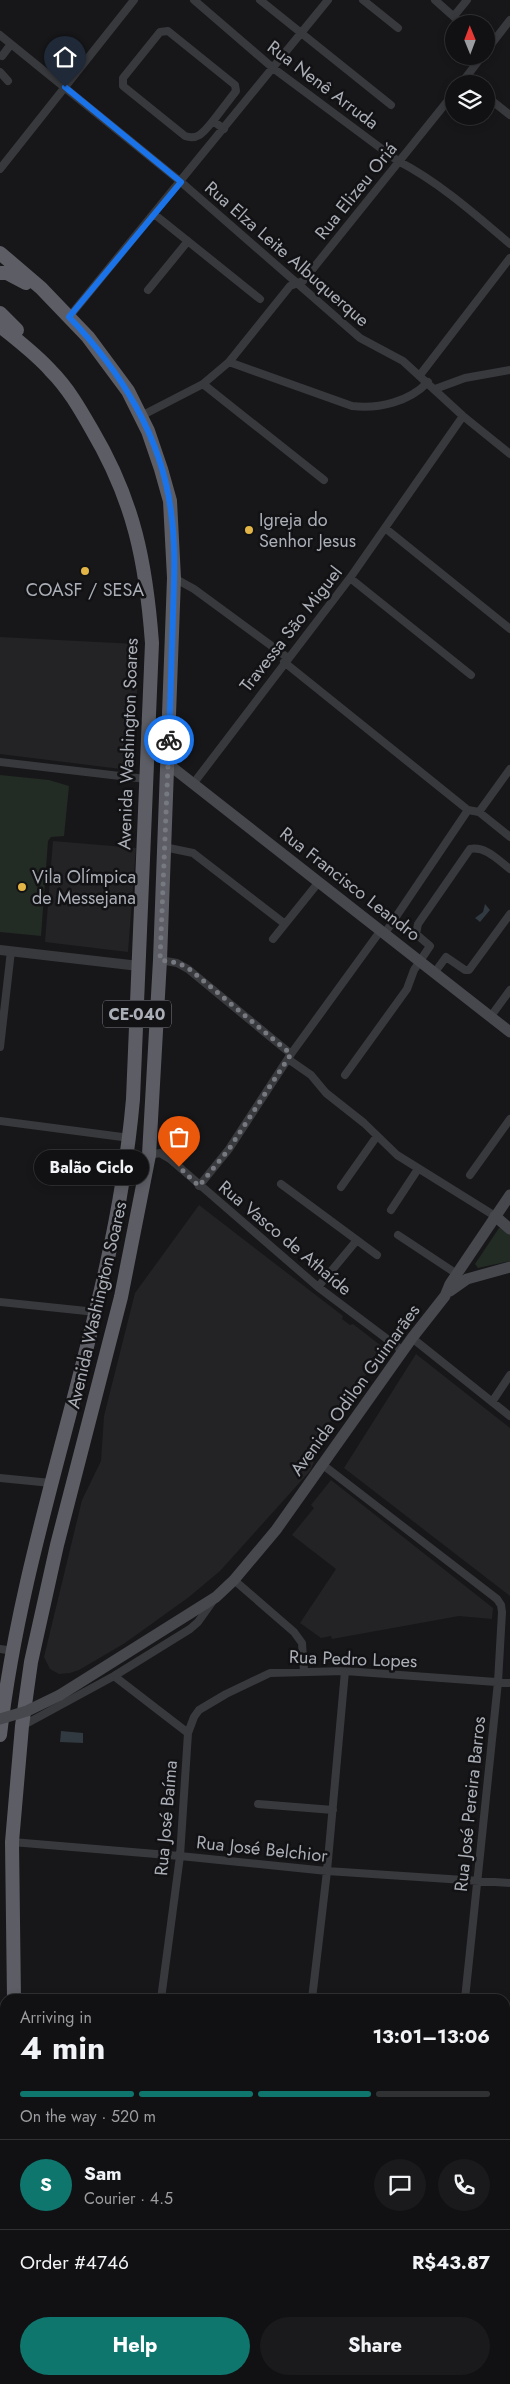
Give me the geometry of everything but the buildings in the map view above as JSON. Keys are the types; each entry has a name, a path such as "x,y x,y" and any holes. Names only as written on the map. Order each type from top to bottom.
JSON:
{"highway":[{"name":"Avenida Washington Soares","path":"0,253 41,288 88,337 118,375 141,416 161,469 170,501 174,578 160,960 148,1154 121,1297 57,1545 31,1662 22,1726 12,1842 14,1994"},
{"path":"0,273 7,273 41,288"},
{"path":"0,313 24,337 33,353"},
{"name":"Avenida Washington Soares","path":"0,326 33,353 67,389 104,449 119,479 140,547 147,586 152,643 130,1138 116,1224 96,1312 7,1650 0,1734"}],"main road":[{"name":"Rua Francisco Leandro","path":"168,764 318,883 436,972 510,1032"},
{"name":"Avenida Odilon Guimarães","path":"0,1720 27,1711 60,1695 216,1596 234,1580 276,1530 412,1338 445,1296 457,1274 510,1195"},
{"path":"495,1216 510,1229"},
{"path":"445,1296 466,1279 510,1267"}],"street":[{"path":"0,169 134,0"},
{"name":"Rua Nenê Arruda","path":"194,0 274,68 398,161 411,168 470,211 510,244"},
{"path":"260,0 391,105"},
{"path":"69,317 328,0"},
{"path":"363,0 398,28"},
{"path":"435,0 453,15"},
{"path":"455,15 467,0"},
{"path":"495,38 510,20"},
{"path":"168,31 235,85 236,91 214,121 200,136 190,138 123,86 123,78 160,32 168,31"},
{"name":"Rua Elza Leite Albuquerque","path":"0,35 181,182 360,338 397,357 428,382 463,416 510,454"},
{"path":"1,57 11,44"},
{"path":"0,72 8,82"},
{"path":"495,103 510,115"},
{"name":"Rua Elizeu Oriá","path":"141,416 203,384 229,362 290,286 303,281 445,104"},
{"path":"214,121 224,129"},
{"path":"154,214 260,298"},
{"path":"148,290 188,241"},
{"path":"420,375 510,258"},
{"path":"229,362 263,376 352,406 381,405 410,396 428,382"},
{"path":"435,389 465,378 510,370"},
{"path":"203,384 324,480"},
{"name":"Travessa São Miguel","path":"192,784 350,578 463,416"},
{"path":"385,528 510,629"},
{"path":"174,578 194,589 286,660 468,810 479,812 510,837"},
{"path":"350,578 471,675"},
{"path":"0,762 146,780"},
{"path":"479,812 510,768"},
{"path":"199,1186 229,1149 290,1057 383,932 468,810"},
{"path":"164,847 193,853 285,924"},
{"path":"345,1075 407,989 410,978 430,946 416,934 418,924 470,849 481,849 488,852 510,869"},
{"path":"273,940 318,883"},
{"path":"436,972 446,957 465,970 469,970 510,914"},
{"path":"0,950 139,966"},
{"path":"0,1048 11,951"},
{"path":"160,960 178,963 188,968 311,1075 333,1099 397,1155 418,1169 442,1181 495,1216"},
{"path":"491,1016 510,990"},
{"path":"470,1175 510,1120"},
{"path":"0,1121 130,1138"},
{"path":"341,1187 377,1136"},
{"name":"Rua Vasco de Athaíde","path":"148,1154 160,1153 170,1159 318,1287 403,1351"},
{"path":"391,1210 418,1169"},
{"path":"281,1184 377,1255"},
{"path":"398,1235 457,1274"},
{"path":"318,1287 356,1240"},
{"path":"0,1302 96,1312"},
{"path":"412,1338 510,1416"},
{"path":"492,1402 510,1375"},
{"path":"323,1465 497,1599 506,1612"},
{"path":"0,1478 51,1483"},
{"path":"234,1580 294,1632 302,1643 304,1670"},
{"name":"Avenida Odilon Guimarães","path":"22,1726 114,1676 190,1629 202,1617 216,1596"},
{"name":"Rua José Pereira Barros","path":"466,1994 506,1612"},
{"name":"Rua Pedro Lopes","path":"188,1733 199,1710 226,1694 270,1673 304,1670 345,1671 510,1683"},
{"path":"313,1994 327,1871 345,1671"},
{"path":"114,1676 188,1733"},
{"name":"Rua José Baíma","path":"162,1994 180,1856 188,1733"},
{"path":"258,1804 333,1810"},
{"name":"Rua José Belchior","path":"12,1842 327,1871 510,1883"}],"shaded area":[{"path":"0,637 136,644 138,662 135,766 129,770 0,754"},
{"name":"Vila Olímpica de Messejana","path":"0,775 49,780 69,786 64,836 51,837 48,841 41,936 0,932"},
{"path":"53,841 136,848 128,952 45,942"},
{"path":"485,904 490,910 480,922 475,918 483,912"},
{"path":"199,1205 343,1316 342,1319 350,1325 353,1324 384,1348 357,1388 355,1387 326,1428 327,1430 309,1455 314,1462 310,1471 220,1571 189,1597 125,1643 79,1670 59,1674 50,1669 44,1657 82,1500 101,1461 104,1416 135,1293"},
{"path":"499,1228 503,1228 510,1233 510,1261 478,1268 475,1264"},
{"path":"416,1354 510,1428 510,1596 344,1468"},
{"path":"331,1480 493,1608 492,1619 459,1616 332,1639 331,1636 321,1638 300,1623 336,1569 292,1535 314,1508 311,1505"},
{"path":"61,1731 83,1733 83,1743 60,1742"}],"way so far":[{"path":"169,740 160,960 178,963 188,968 291,1054 229,1149 199,1186 179,1167"}],"place":[{"name":"Igreja do Senhor Jesus","path":"249,530"},
{"name":"COASF / SESA","path":"85,571"},
{"name":"Vila Olímpica de Messejana","path":"22,887"},
{"name":"Balão Ciclo","path":"179,1167"}],"route":[{"path":"65,87 181,182 69,317 102,354 128,391 148,431 170,501 174,578 169,740"}]}
